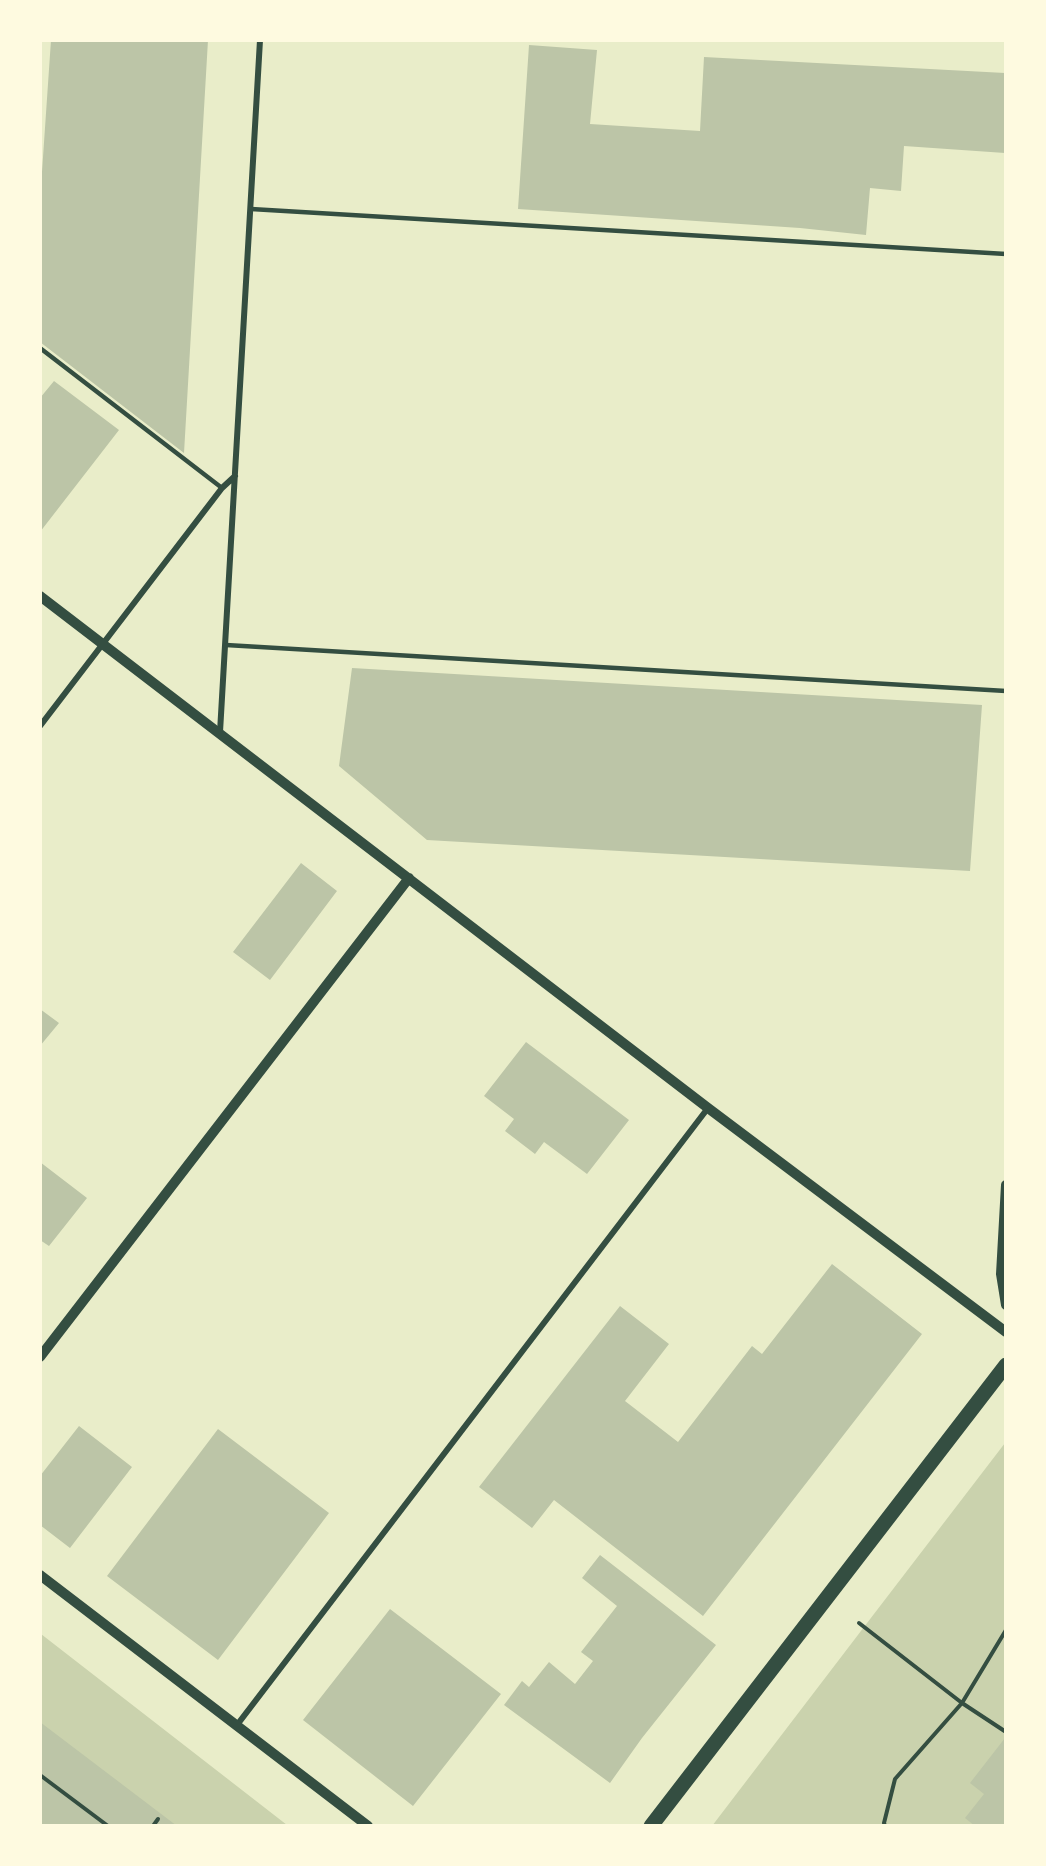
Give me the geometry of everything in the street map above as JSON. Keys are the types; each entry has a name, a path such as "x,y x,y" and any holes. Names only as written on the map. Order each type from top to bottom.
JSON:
{"main road":[{"path":"651,1826 1005,1365"}],"street":[{"path":"220,732 260,40"},
{"path":"40,726 222,488 235,476"},
{"path":"40,596 708,1108 1005,1332"},
{"path":"40,1358 409,878"},
{"path":"237,1725 708,1108"},
{"path":"1005,1185 1001,1274 1005,1305"},
{"path":"40,1575 368,1826"}],"lane":[{"path":"250,209 1005,254"},
{"path":"40,348 222,488"},
{"path":"226,645 1005,691"}],"path":[{"path":"859,1623 962,1703 1005,1732"},
{"path":"885,1826 895,1779 962,1703 1005,1630"},
{"path":"40,1775 108,1826"},
{"path":"153,1826 158,1819"}],"green space":[{"path":"1005,1443 1005,1825 712,1826 864,1627"},
{"path":"41,1634 287,1825 41,1825"}],"building":[{"path":"51,40 208,40 184,453 40,342 40,201"},
{"path":"529,45 597,50 590,124 700,131 704,57 1005,73 1005,153 904,146 901,191 870,188 866,235 800,228 518,209"},
{"path":"54,381 119,430 40,532 40,398"},
{"path":"352,668 982,705 970,871 427,840 339,766"},
{"path":"301,863 337,891 270,980 233,952"},
{"path":"40,1009 59,1023 40,1046"},
{"path":"526,1042 629,1120 587,1174 544,1142 535,1154 505,1131 514,1119 484,1096"},
{"path":"40,1162 87,1198 49,1246 40,1240"},
{"path":"832,1264 922,1334 703,1616 554,1500 532,1528 479,1487 620,1306 669,1344 625,1401 678,1442 752,1346 762,1354"},
{"path":"79,1426 132,1467 70,1548 40,1525 40,1476"},
{"path":"218,1429 329,1513 218,1660 107,1576"},
{"path":"600,1555 716,1645 642,1738 610,1783 504,1705 522,1681 529,1687 549,1662 575,1684 593,1661 581,1652 617,1606 582,1578"},
{"path":"390,1609 501,1694 413,1806 303,1720"},
{"path":"40,1722 177,1826 40,1826"},
{"path":"1005,1738 1005,1826 975,1826 965,1818 984,1794 970,1783"}]}
